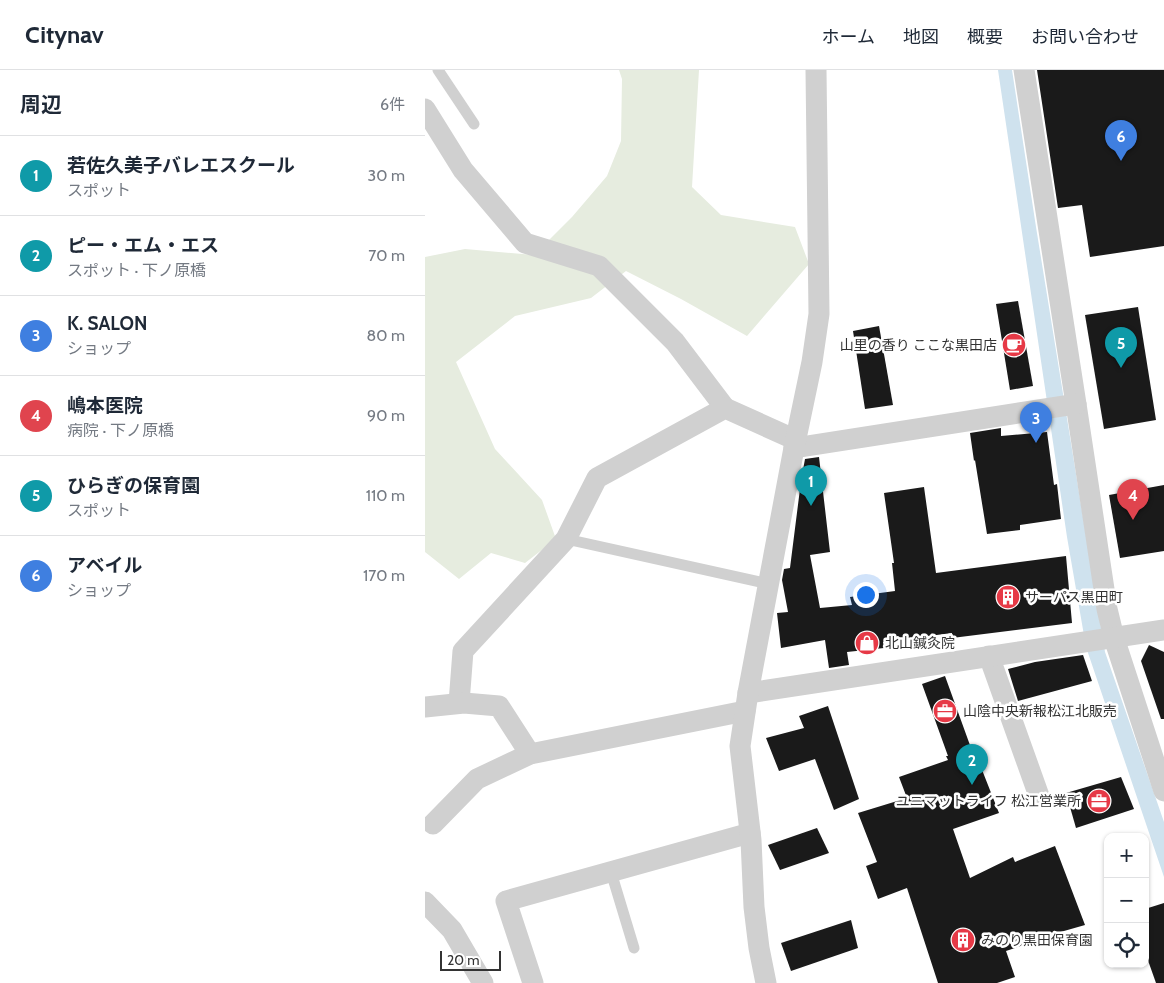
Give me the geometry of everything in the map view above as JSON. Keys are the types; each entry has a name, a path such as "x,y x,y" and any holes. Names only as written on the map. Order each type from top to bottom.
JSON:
{"street":[{"path":"766,983 755,915 750,833 740,746 795,444 812,362 819,314 817,70"},
{"path":"1024,70 1073,404 1107,609 1101,640 1164,791"},
{"path":"425,108 463,170 525,243 599,266 675,342 725,408 795,444 1073,404"},
{"path":"459,703 463,651 566,539 597,478 725,408"},
{"path":"433,824 477,779 530,754 747,702 989,656 1164,630"},
{"path":"989,656 1039,796"},
{"path":"425,708 464,702 499,706 530,754"},
{"path":"533,983 507,901 750,833"},
{"path":"425,902 452,930 483,983"}],"lane":[{"path":"438,70 474,124"},
{"path":"566,539 769,584"},
{"path":"611,872 635,948"}],"shaded area":[{"path":"619,70 699,70 692,187 721,215 795,227 809,264 747,336 626,271 591,298 515,316 456,362 495,449 542,500 556,539 525,563 491,553 459,579 425,552 425,257 465,249 534,255 572,217 607,176 621,141 622,79"}],"water":[{"path":"998,70 1012,70 1105,652 1164,822 1164,877 1086,647 1067,537"}],"building":[{"path":"1037,70 1164,70 1164,246 1090,257 1082,205 1058,208"},
{"name":"山里の香り ここな黒田店","path":"1018,301 1033,386 1010,390 996,304"},
{"path":"1138,307 1156,420 1104,429 1085,315"},
{"path":"879,326 893,405 865,409 853,331"},
{"path":"1001,428 1001,436 1047,432 1054,485 1057,484 1061,519 1020,525 1020,530 987,534 970,433"},
{"path":"819,457 830,552 810,555 820,608 852,605 850,597 895,591 892,563 894,563 884,493 924,487 936,573 1066,556 1072,623 952,638 952,633 883,642 884,648 847,652 849,665 829,668 825,640 781,648 777,613 788,612 782,580 784,569 790,568 805,459"},
{"path":"1164,485 1164,551 1120,558 1109,495"},
{"path":"1149,645 1164,652 1164,719 1161,719 1141,661"},
{"path":"1083,655 1092,681 1018,701 1008,669 1035,662"},
{"path":"945,676 971,748 973,747 999,813 953,829 970,878 1013,857 1015,862 1055,846 1085,925 1043,937 1006,951 1015,977 997,983 938,983 907,888 878,899 866,866 877,862 858,813 907,798 899,777 948,760 922,684"},
{"path":"828,706 859,799 834,810 815,759 779,771 766,738 804,728 799,716"},
{"name":"ユニマットライフ 松江営業所","path":"1121,777 1134,809 1076,828 1066,793"},
{"path":"817,828 829,853 780,870 768,845"},
{"path":"1164,903 1164,983 1156,983 1149,963 1149,908"},
{"path":"851,920 858,948 791,971 781,943"}],"place":[{"name":"アベイル","path":"1121,161"},
{"name":"山里の香り ここな黒田店","path":"1014,345"},
{"name":"ひらぎの保育園","path":"1121,368"},
{"name":"K. SALON","path":"1036,443"},
{"name":"若佐久美子バレエスクール","path":"811,506"},
{"name":"嶋本医院","path":"1133,520"},
{"name":"サーパス黒田町","path":"1008,597"},
{"name":"北山鍼灸院","path":"867,643"},
{"name":"山陰中央新報松江北販売","path":"945,711"},
{"name":"ピー・エム・エス","path":"972,785"},
{"name":"ユニマットライフ 松江営業所","path":"1099,801"},
{"name":"みのり黒田保育園","path":"963,940"}]}
